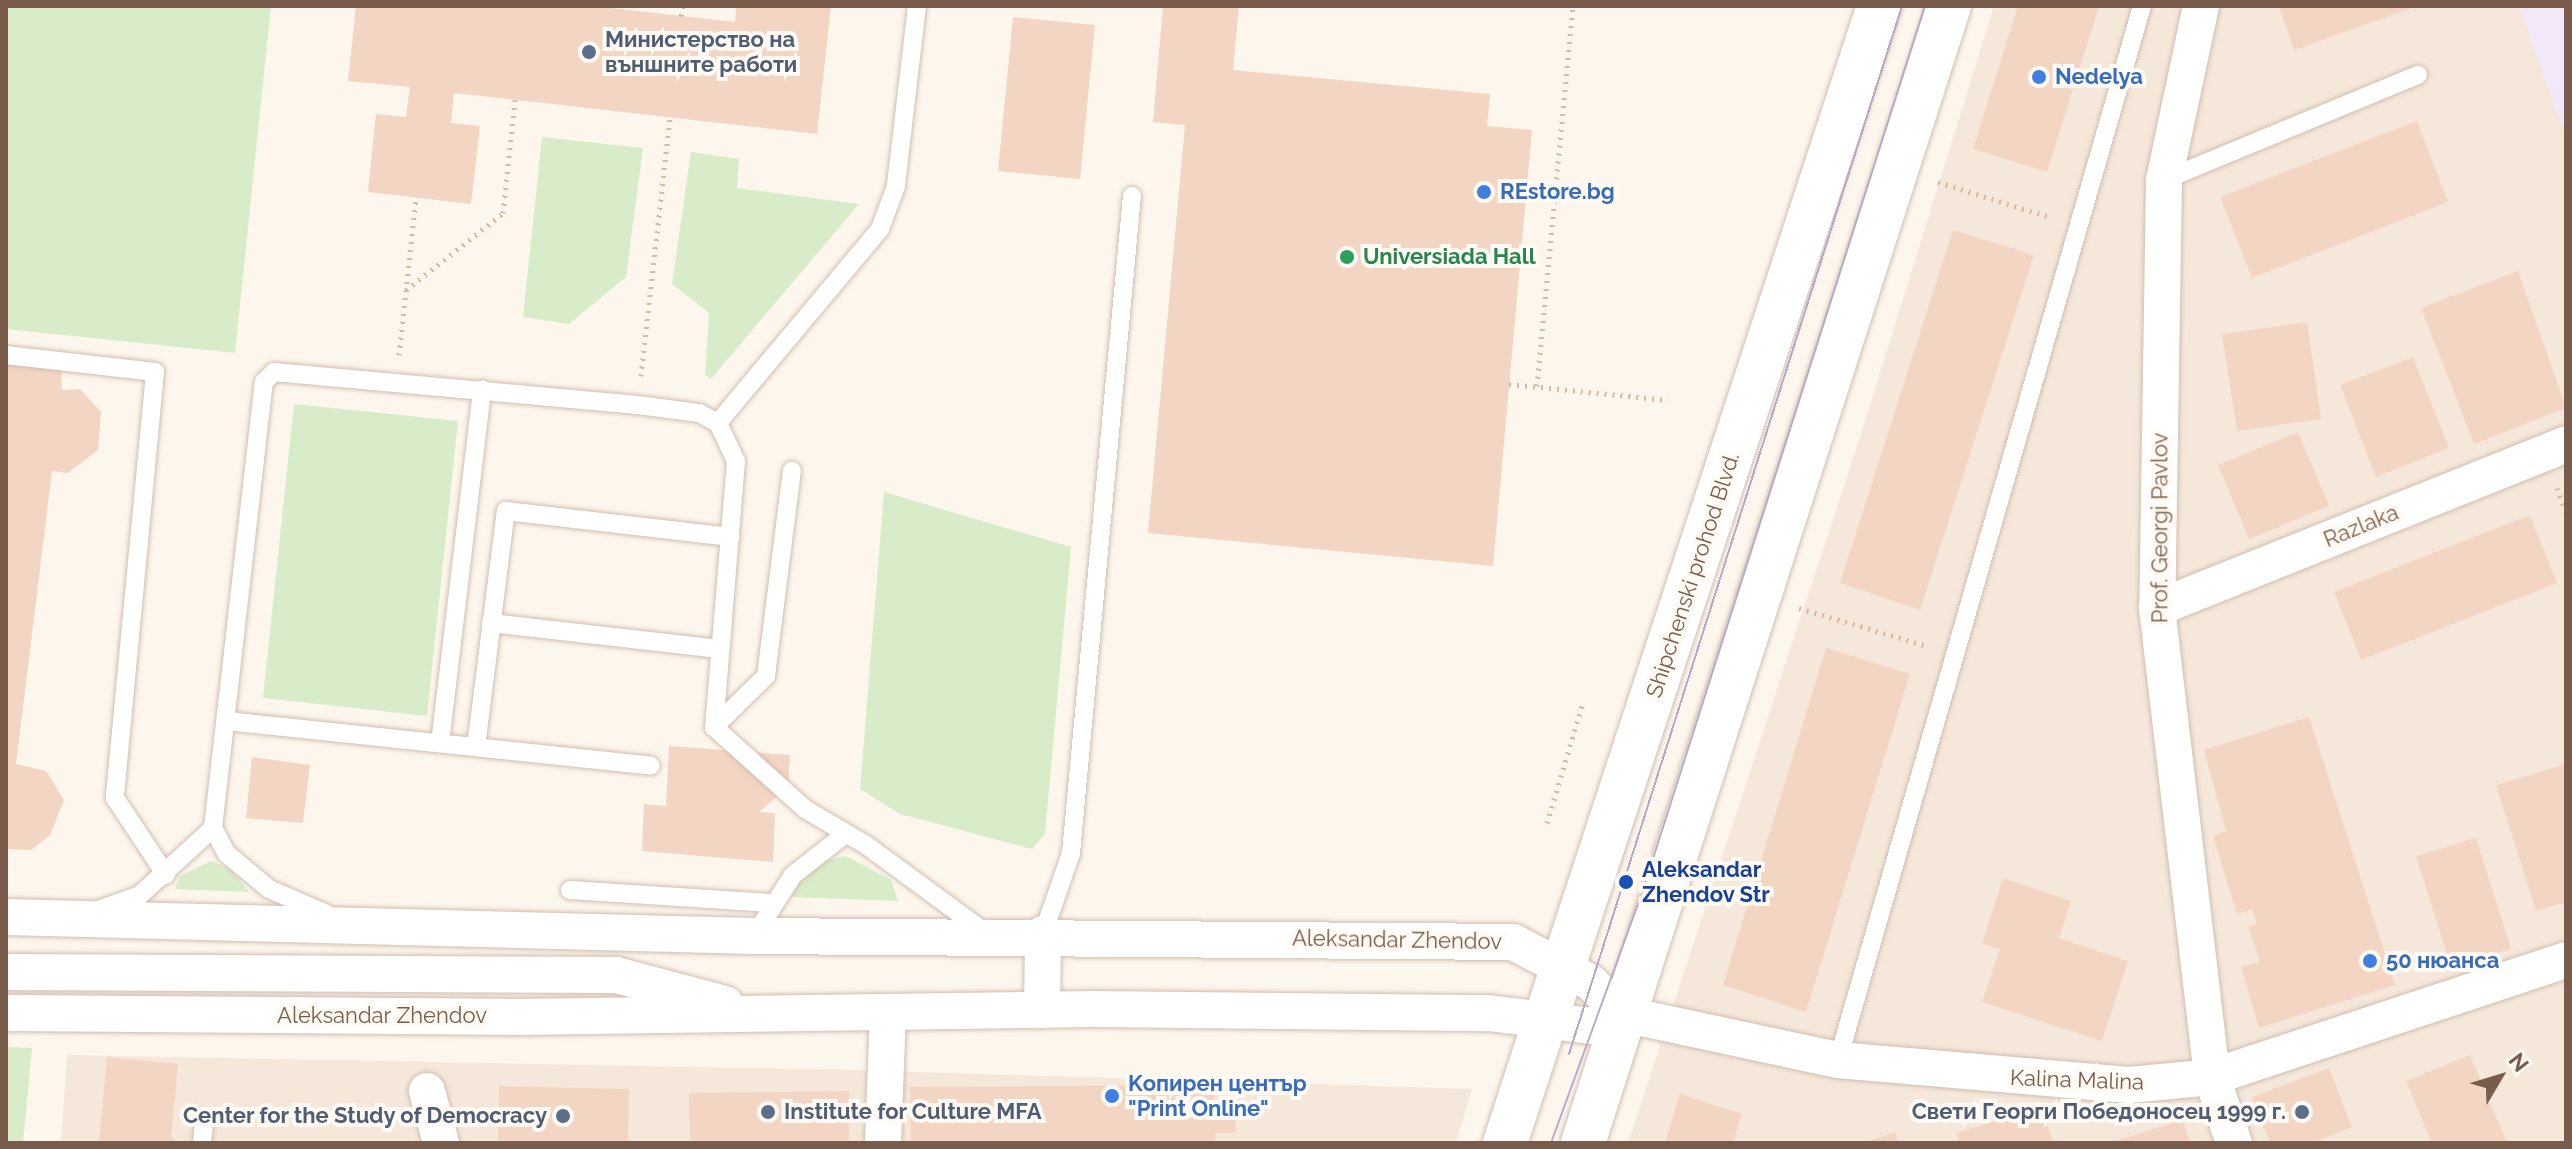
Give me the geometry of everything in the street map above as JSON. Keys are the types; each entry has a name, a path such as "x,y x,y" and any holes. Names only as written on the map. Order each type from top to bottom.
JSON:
{"main road":[{"name":"Shipchenski prohod Blvd.","path":"1505,1143 1879,6"},
{"path":"1583,1143 1949,6"}],"street":[{"name":"Prof. Georgi Pavlov","path":"2201,6 2164,180 2157,608 2212,1077 2234,1143"},
{"name":"Razlaka","path":"2157,608 2566,444"},
{"name":"Aleksandar Zhendov","path":"6,917 754,936 1043,934 1513,942 1564,966 1602,990 1623,1014 1590,1026 1543,1024 1489,1013 1042,1010 758,1014 6,1013"},
{"path":"1042,1010 1043,934"},
{"name":"Aleksandar Zhendov","path":"616,975 754,936"},
{"name":"Kalina Malina","path":"1623,1014 1838,1060 2101,1084 2212,1077 2566,960"},
{"name":"Aleksandar Zhendov","path":"6,972 616,975 758,1014"},
{"path":"883,1143 888,1012"},
{"path":"427,1091 441,1143"}],"lane":[{"path":"718,423 880,229 896,186 917,6"},
{"path":"1838,1060 2142,6"},
{"path":"2164,180 2418,75"},
{"path":"1043,934 1071,853 1132,196"},
{"path":"6,355 155,372 115,798 166,875"},
{"path":"372,927 269,889 227,854 213,828 264,382 289,369 638,405 699,413 718,423 736,461 714,727"},
{"path":"440,743 482,389"},
{"path":"714,727 766,676 792,471"},
{"path":"476,747 506,511 730,537"},
{"path":"491,623 720,649"},
{"path":"226,721 651,766"},
{"path":"714,727 844,835 866,845 990,935"},
{"path":"66,918 128,901 166,875 213,828"},
{"path":"754,936 771,903 818,851 844,835"},
{"path":"570,890 771,903"}],"path":[{"path":"681,16 683,6"},
{"path":"1537,386 1573,6"},
{"path":"406,290 503,213 515,100"},
{"path":"638,405 670,117"},
{"path":"1925,178 2078,226"},
{"path":"403,325 416,198"},
{"path":"1509,384 1668,400"},
{"path":"1787,605 1955,654"},
{"path":"1547,823 1583,702"}],"shaded area":[{"path":"1994,6 2566,6 2566,1143 1628,1143 1862,431"},
{"path":"2519,6 2566,6 2566,138"},
{"path":"67,1055 851,1070 1472,1089 1456,1143 61,1143"}],"green space":[{"path":"6,6 271,6 235,353 6,329"},
{"path":"542,137 643,148 626,277 569,324 523,317"},
{"path":"691,152 739,159 737,188 859,204 711,379 705,375 709,313 672,284"},
{"path":"294,404 458,421 427,716 263,698"},
{"path":"884,492 1071,547 1045,834 1032,849 900,814 860,789"},
{"path":"846,856 891,880 898,901 791,897 801,877 818,862"},
{"path":"211,861 232,870 249,892 175,889 180,876"},
{"path":"6,1047 32,1048 23,1143 6,1143"}],"building":[{"name":"Министерство на външните работи","path":"356,6 594,6 735,22 736,6 831,6 817,134 454,93 451,123 480,126 471,204 368,192 376,114 406,117 410,87 348,81"},
{"name":"Universiada Hall","path":"1163,6 1239,6 1233,70 1490,94 1487,126 1532,130 1493,566 1148,533 1185,125 1153,122"},
{"path":"2018,6 2099,6 2047,172 1973,149"},
{"path":"2279,6 2418,6 2294,50"},
{"path":"1013,17 1095,25 1080,179 998,171"},
{"path":"2417,121 2448,202 2252,278 2220,197"},
{"path":"1953,230 2034,255 1920,610 1840,583"},
{"path":"2518,271 2566,408 2474,444 2421,308"},
{"path":"2307,322 2321,419 2237,431 2222,334"},
{"path":"2413,357 2449,448 2376,477 2340,385"},
{"path":"6,360 61,365 62,390 80,389 101,412 98,450 68,473 52,471 16,764 46,771 64,800 50,835 31,850 6,849"},
{"path":"2298,432 2329,506 2249,539 2218,465"},
{"path":"2530,515 2557,583 2361,660 2334,592"},
{"path":"1826,648 1910,674 1806,1012 1723,985"},
{"path":"2309,717 2395,985 2259,1028 2241,967 2260,962 2248,926 2257,924 2252,909 2237,914 2213,836 2226,831 2204,750"},
{"path":"669,746 790,755 788,787 759,812 775,813 773,862 642,851 644,804 666,806"},
{"path":"252,757 310,765 303,823 246,818"},
{"path":"2566,764 2566,902 2536,911 2496,785"},
{"path":"2476,838 2511,949 2451,967 2416,856"},
{"path":"2003,878 2071,901 2059,938 2128,961 2102,1041 1982,1002 2000,949 1982,944"},
{"path":"2470,1055 2507,1143 2432,1143 2406,1081"},
{"path":"107,1057 178,1064 171,1137 180,1143 99,1143"},
{"name":"Свети Георги Победоносец 1999 г.","path":"2329,1068 2352,1127 2312,1143 2270,1143 2252,1097"},
{"path":"1215,1085 1214,1102 1235,1102 1236,1133 1215,1133 1215,1143 911,1143 910,1087"},
{"name":"Center for the Study of Democracy","path":"499,1086 629,1089 628,1143 498,1143"},
{"path":"849,1091 849,1143 690,1143 689,1093"},
{"path":"1680,1094 1742,1114 1733,1143 1665,1143"},
{"path":"2042,1107 2053,1143 1959,1143 1956,1133"},
{"path":"2183,1120 2190,1143 2112,1143 2112,1142"},
{"path":"1895,1132 1899,1143 1864,1143"}],"tram line":[{"path":"1569,1054 1902,6"},
{"path":"1551,1143 1643,890 1925,6"}],"place":[{"name":"Министерство на външните работи","path":"589,52"},
{"name":"Nedelya","path":"2039,77"},
{"name":"REstore.bg","path":"1484,192"},
{"name":"Universiada Hall","path":"1347,257"},
{"name":"Aleksandar Zhendov Str","path":"1626,882"},
{"name":"50 нюанса","path":"2370,961"},
{"name":"Kопирен център \"Print Online\"","path":"1112,1096"},
{"name":"Institute for Culture MFA","path":"768,1112"},
{"name":"Свети Георги Победоносец 1999 г.","path":"2302,1112"},
{"name":"Center for the Study of Democracy","path":"563,1116"}]}
